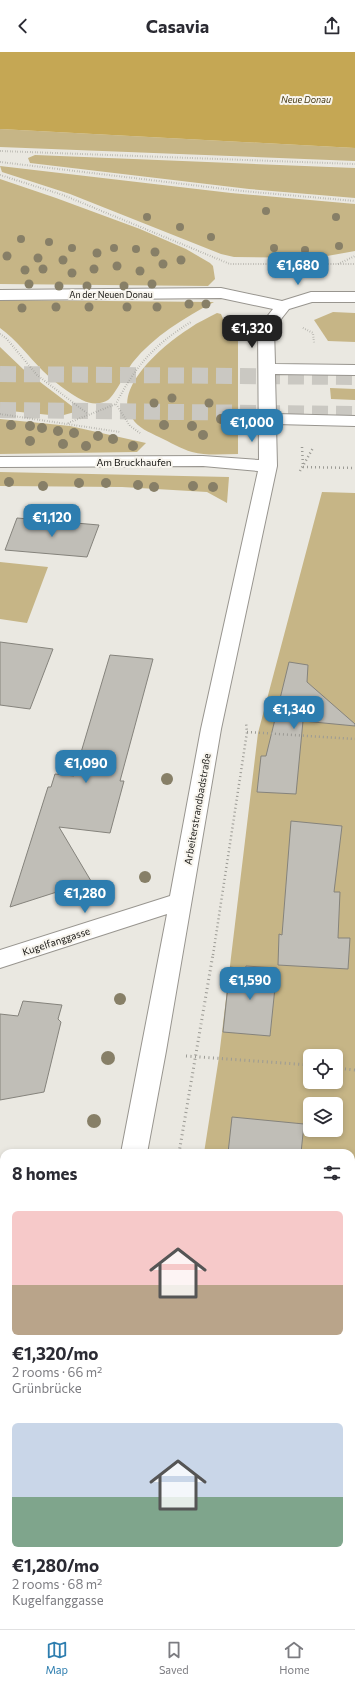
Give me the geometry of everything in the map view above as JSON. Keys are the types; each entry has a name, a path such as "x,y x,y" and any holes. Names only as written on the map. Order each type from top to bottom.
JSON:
{"street":[{"name":"An der Neuen Donau","path":"0,295 221,293 283,306"},
{"path":"283,306 311,296 355,297"},
{"name":"Arbeiterstrandbadstraße","path":"135,1149 181,901 210,729 268,466 266,419 266,328 283,306"},
{"path":"266,369 355,370"},
{"path":"266,419 355,421"},
{"name":"Am Bruckhaufen","path":"0,462 203,462 268,466"},
{"name":"Kugelfanggasse","path":"0,959 181,901"}],"path":[{"path":"0,151 355,164"},
{"path":"0,162 234,191 355,201"},
{"path":"0,175 63,195 230,264 355,264"},
{"path":"336,265 355,256"},
{"path":"67,424 88,414 116,404 131,374 152,350 179,329 212,310 221,293"},
{"path":"0,334 6,338 38,375 88,414"},
{"path":"116,404 130,426 144,436"},
{"path":"298,473 313,449"},
{"path":"303,467 355,468"},
{"path":"180,1149 197,1057 247,732 246,717"},
{"path":"247,732 355,739"},
{"path":"154,1051 197,1057 219,1057 303,1064"},
{"path":"343,1069 355,1070"}],"shaded area":[{"path":"0,129 355,148 355,161 0,147"},
{"path":"35,155 355,168 355,198 249,189 30,163 28,158"},
{"path":"0,166 231,193 355,204 355,251 316,258 234,257 221,254 70,194 2,172"},
{"path":"0,179 140,229 186,249 213,266 215,279 208,286 0,284"},
{"path":"0,300 214,302 170,328 150,344 133,362 111,397 105,402 95,403 82,400 56,383 12,338 0,328"},
{"path":"333,312 355,313 355,342 328,341 314,320"},
{"path":"217,313 221,314 224,321 238,327 238,454 203,454 184,449 141,427 132,418 128,406 129,393 135,380 144,367 168,344 180,335 196,324"},
{"path":"0,347 23,369 73,407 75,412 60,416 0,410"},
{"path":"330,388 355,389 355,400 331,399"},
{"path":"0,419 70,426 146,443 137,452 0,454"},
{"path":"0,472 229,477 227,503 207,492 122,487 0,486"},
{"path":"322,492 355,493 355,1149 205,1149 219,1057 258,733"},
{"path":"0,562 48,567 27,623 0,619"}],"water":[{"name":"Neue Donau","path":"0,52 355,52 355,148 0,129"}],"building":[{"path":"17,518 99,525 87,557 5,550"},
{"path":"0,642 53,649 30,709 0,705"},
{"path":"110,655 153,659 120,781 124,781 110,833 59,827 91,881 10,907 48,787 51,787 55,774 74,776"},
{"path":"289,662 308,665 307,682 355,724 355,726 303,721 296,794 257,792 261,756 266,756"},
{"path":"291,821 342,826 334,892 340,892 338,938 350,938 348,969 278,965 279,934 282,935"},
{"path":"246,966 277,968 270,1036 223,1032 230,967 245,969"},
{"path":"23,1001 62,1005 58,1019 61,1022 44,1092 0,1100 0,1014 18,1016"},
{"path":"232,1117 303,1124 301,1149 228,1149"}],"tunnel":[{"path":"0,374 355,377"},
{"path":"0,410 355,414"}]}
